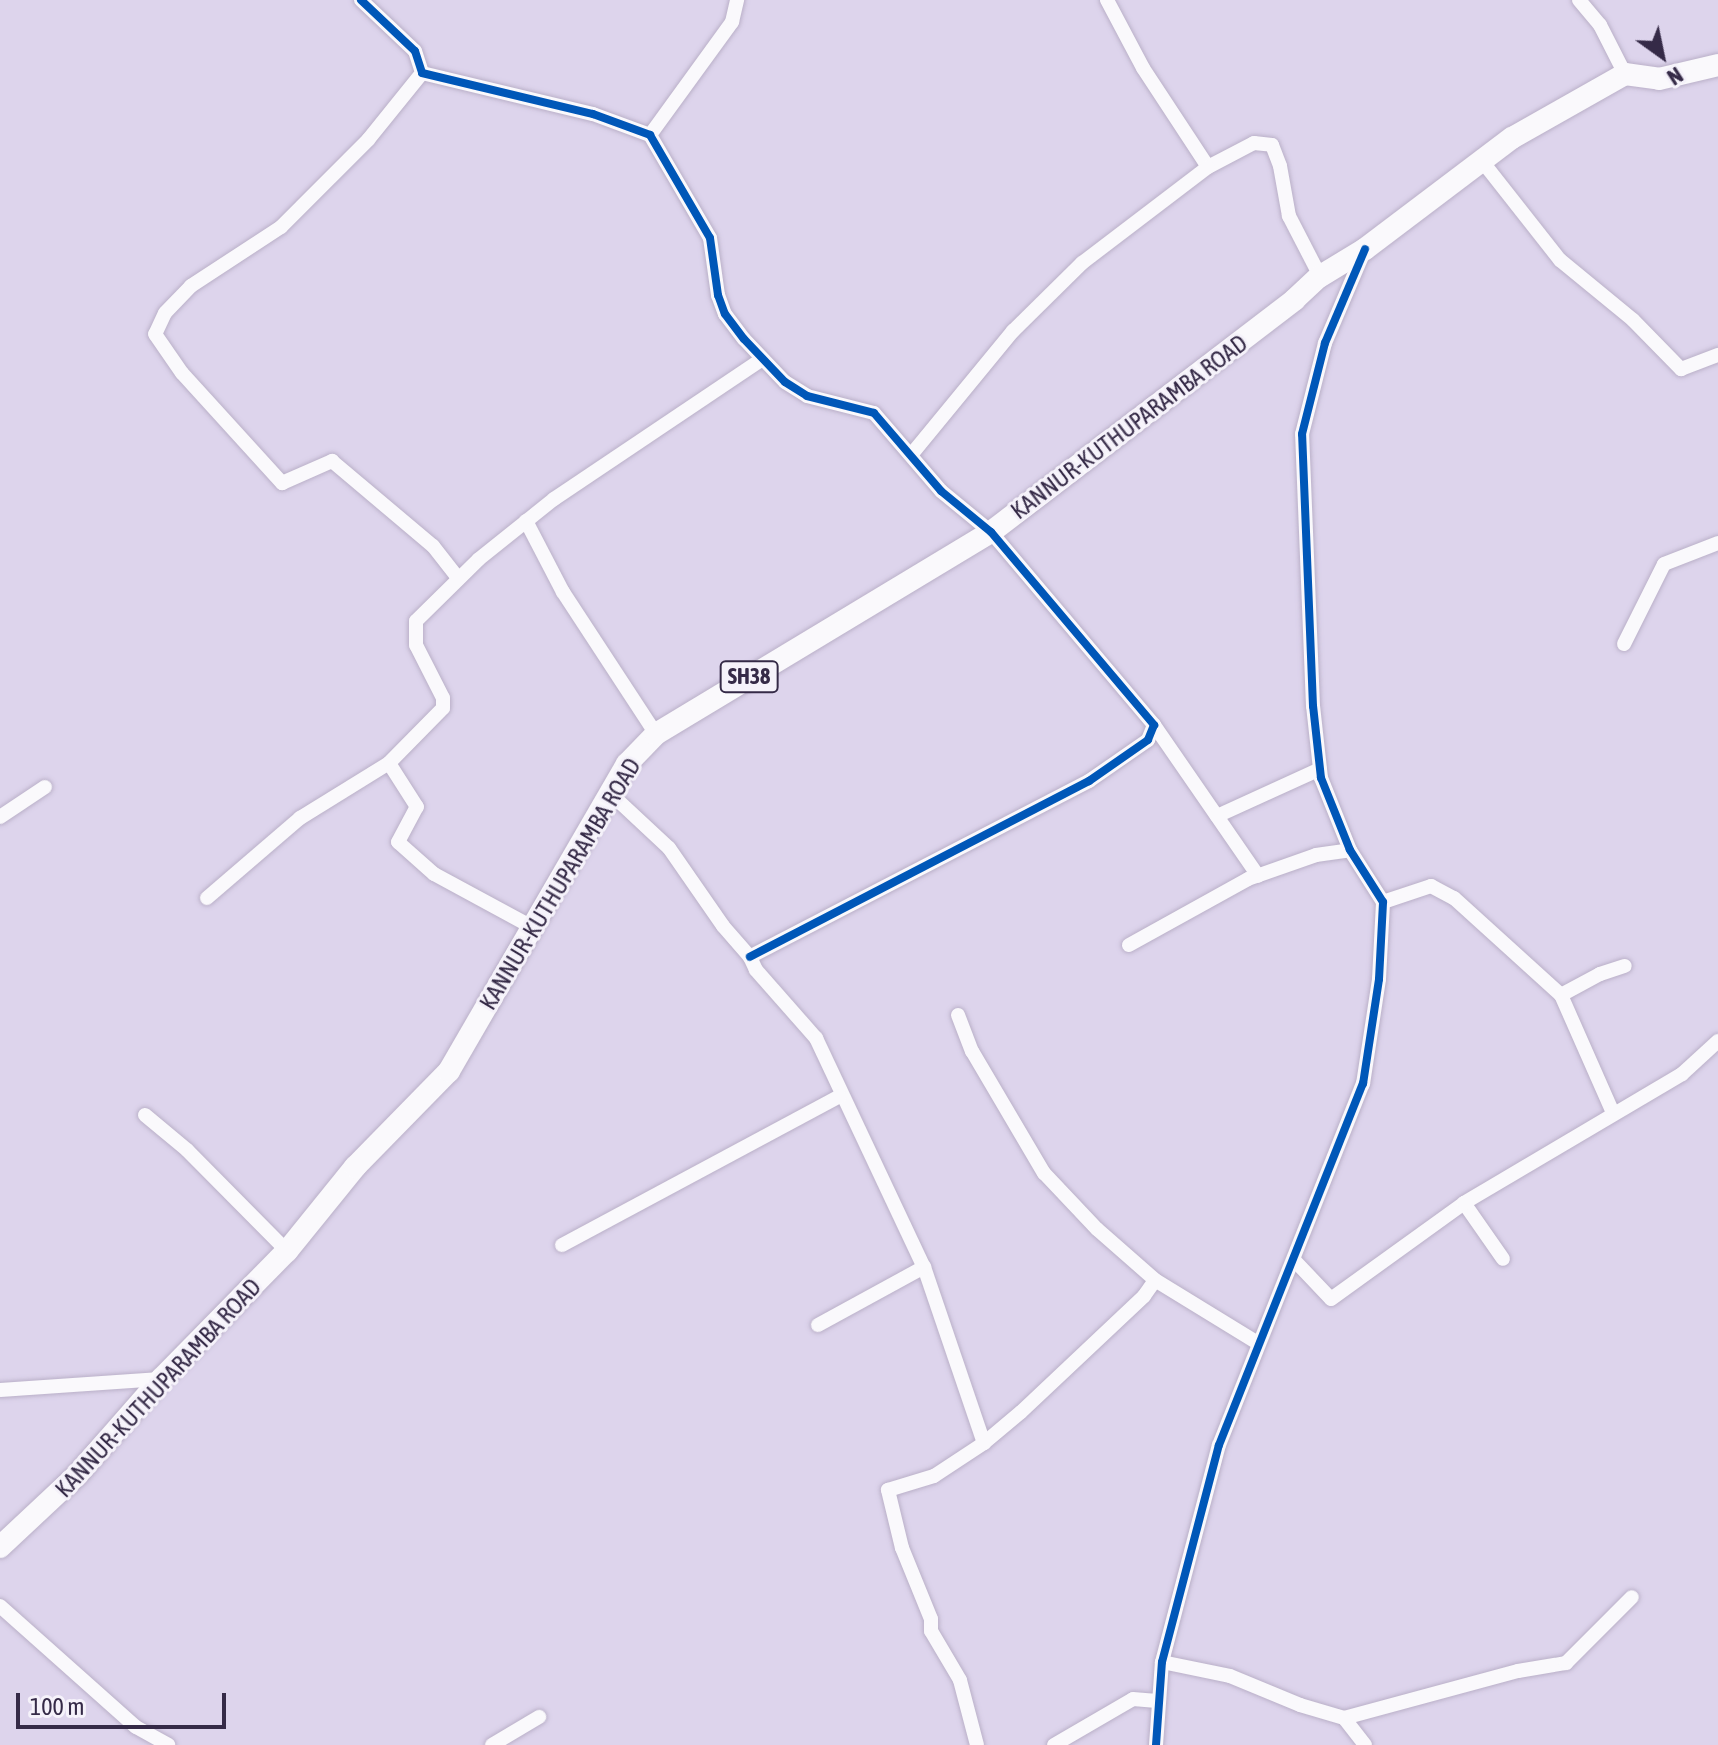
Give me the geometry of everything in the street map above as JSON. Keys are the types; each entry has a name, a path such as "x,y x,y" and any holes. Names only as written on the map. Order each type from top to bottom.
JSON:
{"main road":[{"path":"1625,74 1659,79 1718,65"},
{"name":"KANNUR-KUTHUPARAMBA ROAD","path":"0,1547 56,1498 161,1379 287,1251 355,1167 449,1071 627,764 656,734 991,532 1294,300 1320,276 1365,249 1512,138 1625,74"}],"street":[{"path":"361,0 415,51 422,73"},
{"path":"650,135 732,22 737,0"},
{"path":"1107,0 1143,68 1208,167"},
{"path":"1579,0 1600,25 1625,74"},
{"path":"422,73 579,110 650,135 710,238 716,286 725,314 785,382 807,396 874,413 941,491 991,532 1154,725 1258,876"},
{"path":"422,73 368,140 281,227 191,286 165,313 155,334 182,373 282,483 332,461 433,546 458,578"},
{"path":"911,455 1013,331 1082,263 1208,167 1254,143 1272,145 1280,166 1289,216 1320,276"},
{"path":"1482,161 1560,260 1633,320 1681,369 1718,355"},
{"path":"1156,1745 1162,1662 1219,1445 1258,1343 1295,1261 1363,1084 1379,979 1383,902 1350,850 1320,769 1313,706 1302,434 1325,343 1365,249"},
{"path":"207,898 300,818 389,763 443,708 443,698 416,645 416,621 458,578 526,521 762,359"},
{"path":"526,521 563,592 656,734"},
{"path":"1624,644 1664,564 1718,543"},
{"path":"750,957 1089,781 1148,740 1154,725"},
{"path":"389,763 417,807 398,842 434,874 532,927"},
{"path":"1217,816 1320,769"},
{"path":"0,817 45,787"},
{"path":"611,794 669,848 723,926 750,957 756,970 816,1038 839,1085 840,1096 924,1267 984,1443"},
{"path":"1129,945 1258,876 1316,855 1350,850"},
{"path":"1383,902 1431,886 1454,898 1561,995 1613,1113"},
{"path":"1561,995 1600,974 1625,966"},
{"path":"958,1015 972,1051 1044,1173 1097,1229 1155,1280 1258,1343"},
{"path":"1295,1261 1331,1299 1464,1203 1682,1074 1718,1041"},
{"path":"562,1245 840,1096"},
{"path":"145,1115 187,1150 287,1251"},
{"path":"1464,1203 1503,1259"},
{"path":"818,1325 924,1267"},
{"path":"977,1745 960,1680 931,1631 931,1619 902,1548 888,1490 934,1476 984,1443 1132,1307 1155,1280"},
{"path":"0,1390 161,1379"},
{"path":"1162,1662 1230,1676 1300,1705 1344,1718 1518,1671 1566,1663 1632,1597"},
{"path":"0,1606 136,1727 168,1745"},
{"path":"1054,1745 1133,1699 1157,1701"},
{"path":"492,1745 539,1717"},
{"path":"1344,1718 1365,1745"}],"cycle path":[{"path":"361,0 415,51 422,73 593,114 650,135 710,238 718,295 725,314 744,339 785,382 807,396 874,413 941,491 991,532 1154,725 1148,740 1089,781 750,957"},
{"path":"1156,1745 1162,1662 1219,1445 1363,1084 1379,979 1383,902 1350,850 1321,778 1313,706 1302,434 1325,343 1365,249"}]}
